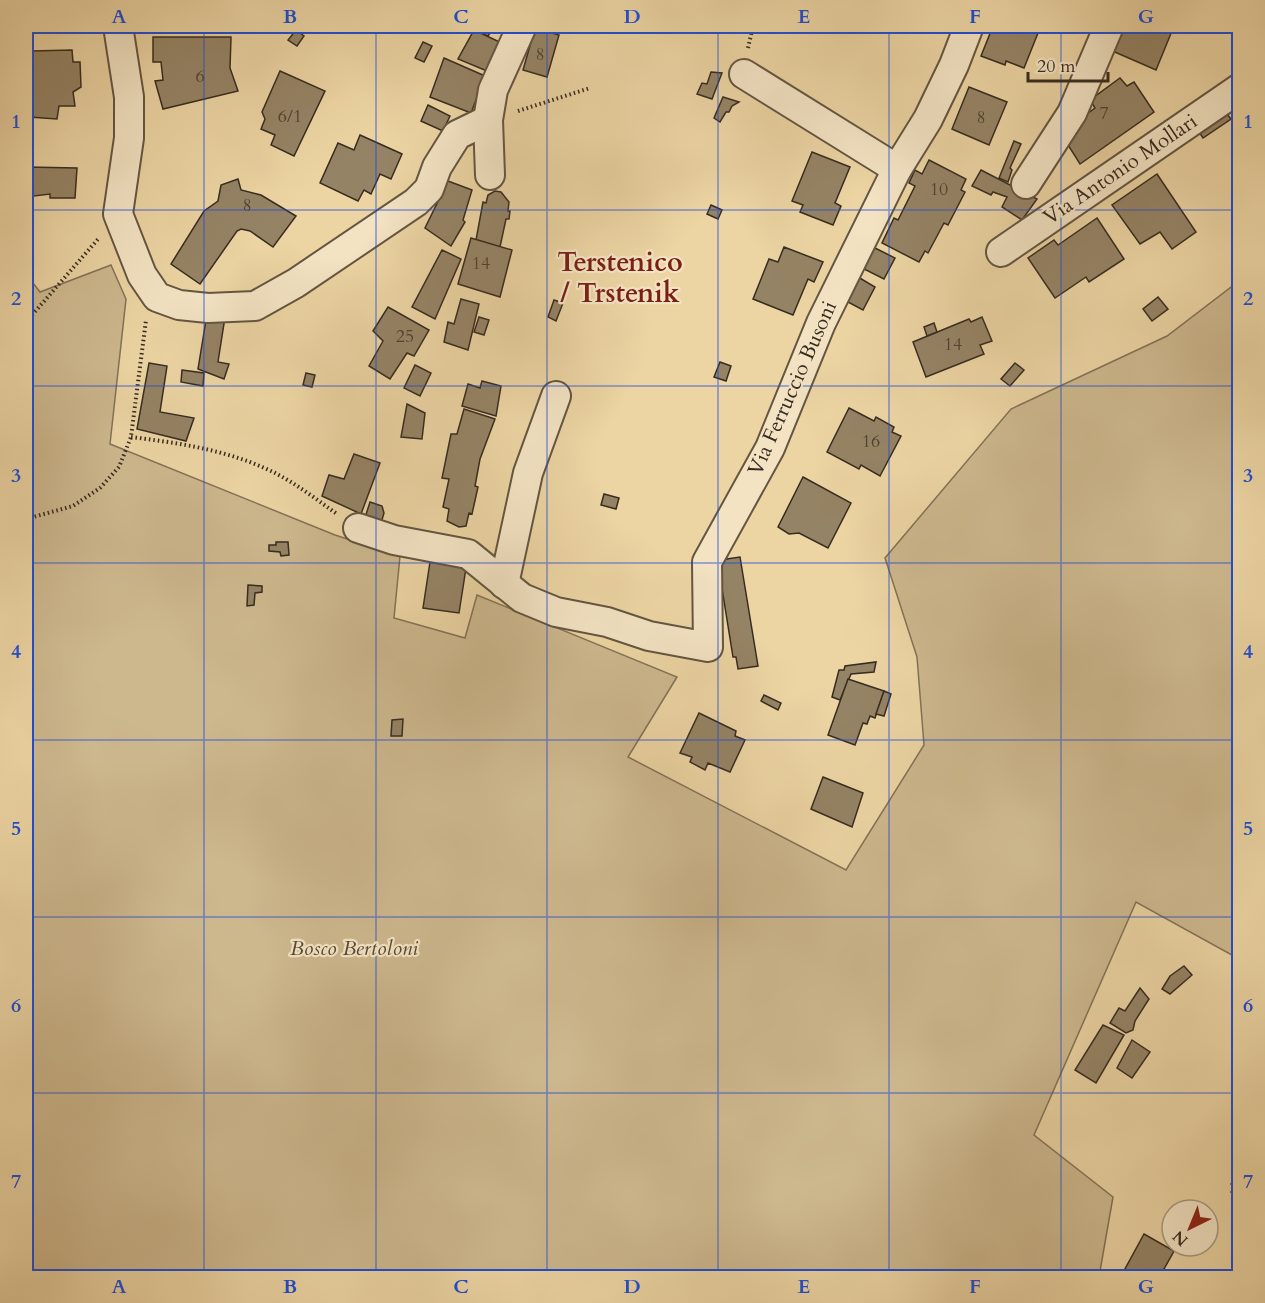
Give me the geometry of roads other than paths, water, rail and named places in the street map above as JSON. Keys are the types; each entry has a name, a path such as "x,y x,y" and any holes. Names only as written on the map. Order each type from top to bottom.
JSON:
{"street":[{"path":"118,26 129,97 129,138 118,214 142,275 157,297 179,305 207,308 255,306 297,283 416,202 429,189 437,167 457,135 488,120"},
{"path":"490,175 488,120 493,90 522,26"},
{"name":"Via Ferruccio Busoni","path":"358,528 394,540 468,554 522,598 556,612 607,622 649,636 708,647 707,562 770,447 821,323 897,169 937,101 969,26"},
{"path":"1026,184 1072,113 1109,26"},
{"path":"744,74 897,169"},
{"name":"Via Antonio Mollari","path":"1001,252 1239,88"},
{"path":"504,584 528,473 556,396"}],"district":[{"name":"Terstenico / Trstenik","path":"620,278"}],"park label":[{"name":"Bosco Bertoloni","path":"354,948"}]}
